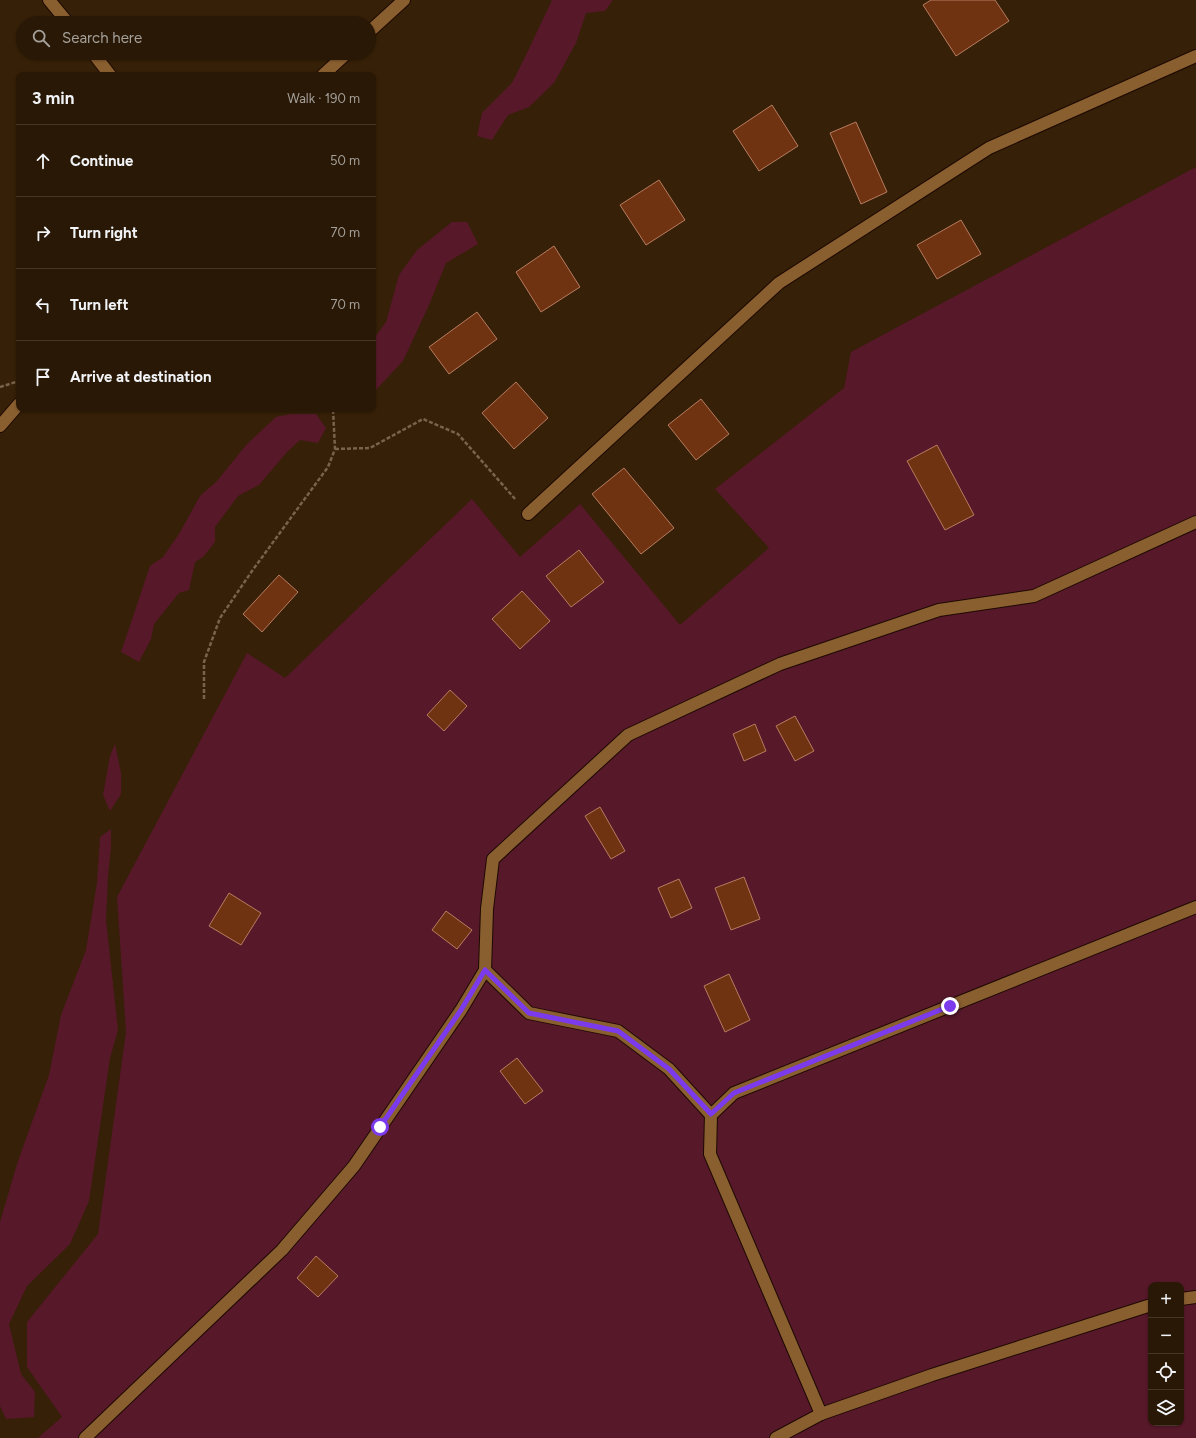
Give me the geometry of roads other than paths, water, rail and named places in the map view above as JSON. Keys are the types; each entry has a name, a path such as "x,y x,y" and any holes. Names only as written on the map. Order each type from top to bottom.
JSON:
{"street":[{"path":"48,0 62,16"},
{"path":"376,26 404,0"},
{"path":"528,514 779,283 989,148 1196,56"},
{"path":"98,60 108,72"},
{"path":"326,72 339,60"},
{"path":"0,426 16,407"},
{"path":"85,1438 282,1250 349,1172 461,1010 485,970 487,909 493,859 628,735 780,664 939,610 1034,596 1196,522"},
{"path":"711,1114 734,1093 1196,907"},
{"path":"485,970 529,1013 618,1031 669,1069 711,1114 710,1154 821,1414"},
{"path":"1184,1299 1196,1297"},
{"path":"776,1438 821,1414 932,1375 1148,1306"}]}
